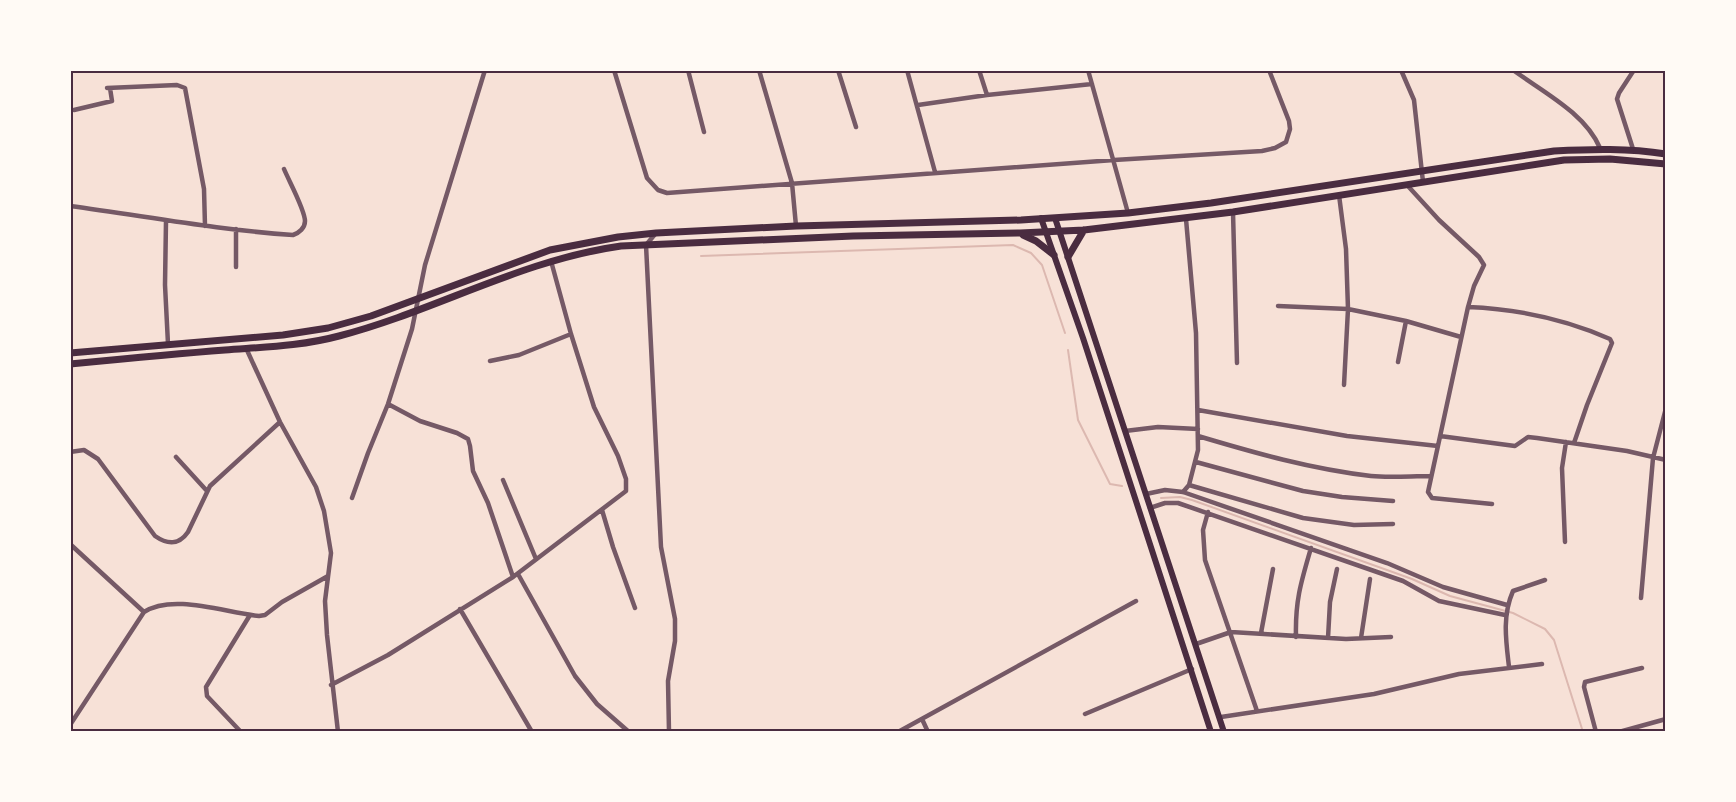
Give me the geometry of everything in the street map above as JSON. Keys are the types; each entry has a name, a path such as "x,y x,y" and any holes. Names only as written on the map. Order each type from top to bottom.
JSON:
{"main road":[{"path":"70,354 283,335 328,328 371,316 550,250 595,240 656,232 1055,218 1128,213 1211,203 1554,151 1600,148 1633,149 1665,154"},
{"path":"70,364 297,343 336,337 416,312 465,291 551,261 597,250 646,245 842,236 1060,232 1186,219 1564,160 1610,159 1665,164"},
{"path":"1041,218 1211,732"},
{"path":"1055,218 1221,717 1224,732"},
{"path":"1068,257 1084,230"},
{"path":"1020,233 1036,241 1054,255"}],"street":[{"path":"352,498 388,404 416,312 425,265 485,70"},
{"path":"614,70 647,178 658,190 667,193 935,172 1252,152 1281,146 1286,142 1288,136 1289,121 1269,70"},
{"path":"688,70 704,132"},
{"path":"759,70 792,183 796,226"},
{"path":"838,70 856,128"},
{"path":"907,70 935,172"},
{"path":"980,70 987,95"},
{"path":"1088,70 1128,213"},
{"path":"1401,70 1414,100 1423,182"},
{"path":"1513,70 1584,123 1594,135 1600,148"},
{"path":"1633,149 1617,99 1634,70"},
{"path":"918,105 1092,84"},
{"path":"74,110 112,101 108,88 177,85 184,88 204,189 205,226"},
{"path":"70,206 143,215 166,221 293,235 304,227 305,217 284,169"},
{"path":"1407,185 1439,220 1484,263 1468,307 1428,492 1432,498 1492,504"},
{"path":"1339,195 1346,249 1348,309 1344,385"},
{"path":"1233,212 1237,363"},
{"path":"1183,492 1188,485 1196,462 1198,436 1196,333 1186,219"},
{"path":"166,221 165,285 168,344"},
{"path":"236,229 236,267"},
{"path":"656,232 646,245 661,547 675,619 675,641 668,681 669,732"},
{"path":"331,685 388,655 516,576 626,491 627,485 618,456 594,407 551,261"},
{"path":"1278,306 1348,309 1406,321 1461,337"},
{"path":"1468,307 1555,319 1610,339 1612,343 1609,353 1574,443"},
{"path":"1398,362 1406,321"},
{"path":"489,362 519,355 571,334"},
{"path":"246,348 280,422 316,488 324,512 331,553 326,615 331,685 338,732"},
{"path":"388,404 420,421 468,439 473,471 516,576 575,676 597,704 629,732"},
{"path":"1641,598 1653,458 1665,408"},
{"path":"1198,410 1347,436 1438,446"},
{"path":"70,452 84,450 98,459 150,530 161,540 174,543 183,538 207,491 217,478 280,422"},
{"path":"1125,431 1158,427 1198,429"},
{"path":"1198,436 1281,461 1327,470 1373,476 1431,476"},
{"path":"1440,436 1515,446 1528,437 1627,451 1665,460"},
{"path":"1565,542 1562,468 1566,442"},
{"path":"177,457 207,491"},
{"path":"1196,462 1303,491 1393,501"},
{"path":"503,480 536,560"},
{"path":"1188,485 1320,521 1354,525 1393,524"},
{"path":"1146,494 1165,490 1183,492 1387,563 1443,587 1507,605"},
{"path":"1150,508 1173,502 1208,512 1403,581 1439,601 1505,615"},
{"path":"602,510 635,608"},
{"path":"1208,512 1203,530 1205,560 1257,711"},
{"path":"70,544 144,612"},
{"path":"1296,637 1295,611 1298,592 1311,548"},
{"path":"1261,633 1273,569"},
{"path":"1328,638 1330,602 1337,569"},
{"path":"70,724 144,612 151,607 173,604 204,606 250,615 265,615 282,602 328,576"},
{"path":"1361,638 1370,579"},
{"path":"1509,667 1505,615 1507,605 1513,591 1545,580"},
{"path":"898,732 1136,601"},
{"path":"460,609 532,732"},
{"path":"241,732 207,696 206,687 250,615"},
{"path":"1196,644 1231,632 1296,637 1391,637"},
{"path":"1221,717 1374,694 1449,676 1542,664"},
{"path":"1596,732 1584,687 1585,682 1642,668"},
{"path":"1085,714 1192,669"},
{"path":"1619,732 1665,719"},
{"path":"922,720 928,732"}],"waterway":[{"path":"701,256 1013,245 1031,253 1042,265 1065,333"},
{"path":"1068,350 1078,420 1110,484 1122,486"},
{"path":"1161,498 1180,497 1192,500 1412,579 1450,596 1513,613 1545,629 1554,640 1583,732"}]}
